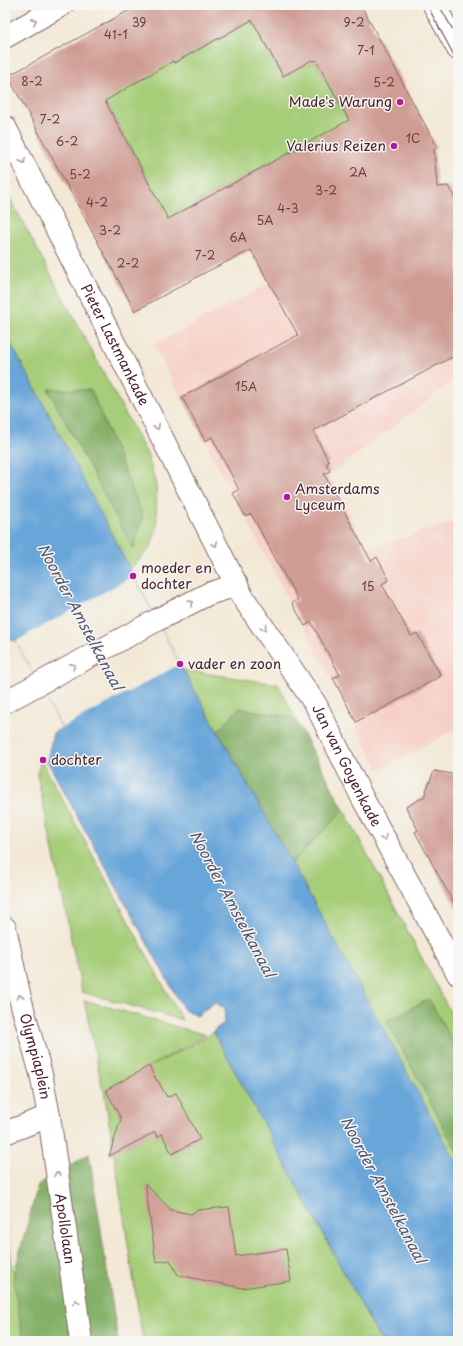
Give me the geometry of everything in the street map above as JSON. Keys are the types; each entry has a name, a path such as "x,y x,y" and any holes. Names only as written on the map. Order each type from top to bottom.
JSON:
{"street":[{"path":"5,37 62,5"},
{"path":"434,5 458,49"},
{"name":"Pieter Lastmankade","path":"5,127 225,562"},
{"name":"Jan van Goyenkade","path":"225,562 242,596 316,705 363,800 458,974"},
{"path":"5,702 208,594 236,585"},
{"name":"Olympiaplein","path":"5,928 20,998 41,1074 49,1116 5,1133"},
{"name":"Apollolaan","path":"49,1116 81,1341"}],"shaded area":[{"name":"Amsterdams Lyceum","path":"458,183 458,378 329,475 367,549 458,520 458,728 379,770 154,345"}],"green space":[{"path":"268,17 296,33 267,50 283,77 311,62 312,64 316,62 346,117 350,115 361,135 319,143 316,137 198,202 201,208 186,217 162,220 164,210 107,104 100,102 128,74 134,85 150,76 148,73 172,60 174,64 190,55 188,51 210,39 213,42 228,34 226,31 250,18 254,25"},
{"path":"5,189 148,456 156,485 157,529 150,548 129,570 5,333"},
{"path":"48,389 91,390 143,516 133,549"},
{"path":"183,670 278,684 295,718 239,708 218,731"},
{"path":"239,708 295,718 344,810 292,863 218,731"},
{"path":"41,760 182,1020 82,992 37,774"},
{"path":"344,810 458,1027 458,1172 292,863"},
{"path":"429,999 458,1051 458,1154 387,1021"},
{"path":"84,1000 206,1035 142,1071 207,1037 213,1031 381,1341 143,1341 104,1090"},
{"path":"89,1154 118,1341 23,1341 13,1277 38,1185"},
{"path":"5,1216 24,1341 5,1341"}],"water":[{"name":"Noorder Amstelkanaal","path":"5,333 183,670 292,863 458,1165 458,1341 381,1341 213,1031 224,1023 225,1009 215,1002 197,1016 184,1010 47,761 53,733 62,728 16,641 5,639"}],"pier":[{"path":"133,576 180,664 62,728 16,641"}],"building":[{"path":"139,5 361,5 437,147 434,150 437,187 448,186 458,204 458,354 313,431 329,462 326,464 330,471 324,474 371,561 377,557 389,580 382,584 411,636 417,633 441,676 356,722 333,678 340,675 311,622 305,626 292,603 298,600 251,514 245,516 233,493 239,490 212,437 205,441 182,397 298,335 251,250 208,271 135,311 8,76","holes":["252,20 283,76 312,60 313,62 316,60 349,120 168,219 105,101 173,61 174,63"]},
{"path":"434,771 458,775 458,911 415,832 418,830 406,807 425,796"},
{"path":"149,1066 167,1097 176,1093 200,1139 172,1154 162,1134 157,1137 155,1132 109,1156 121,1119 106,1090"},
{"path":"145,1183 171,1210 191,1214 197,1210 229,1207 236,1256 286,1249 291,1281 242,1288 178,1275 170,1260 156,1262"}],"tram line":[{"path":"427,5 458,63"},
{"path":"439,5 458,39"}],"place":[{"name":"Made's Warung","path":"400,102"},
{"name":"Valerius Reizen","path":"394,146"},
{"name":"Amsterdams Lyceum","path":"287,497"},
{"name":"moeder en dochter","path":"133,576"},
{"name":"vader en zoon","path":"180,664"},
{"name":"dochter","path":"43,760"}]}
